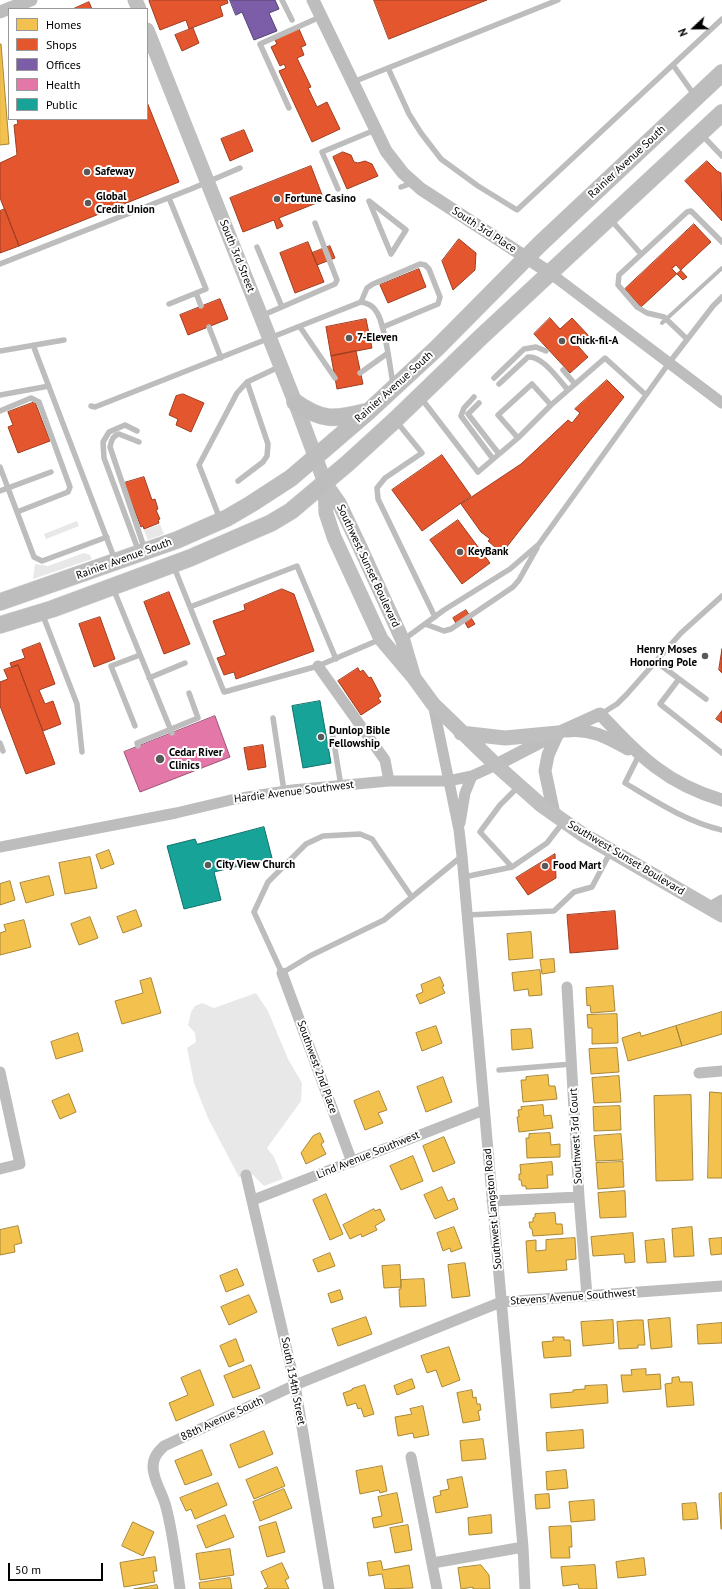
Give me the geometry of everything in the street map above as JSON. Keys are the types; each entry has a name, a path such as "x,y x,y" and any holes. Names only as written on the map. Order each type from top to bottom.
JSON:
{"main road":[{"name":"South 3rd Street","path":"148,35 151,50 207,182 240,254 260,316 281,366 325,483"},
{"name":"Rainier Avenue South","path":"1,599 116,562 177,540 221,521 251,504 290,478 369,411 437,348 527,257 722,73"},
{"name":"Rainier Avenue South","path":"5,623 113,587 173,564 272,523 291,511 325,483 421,397 481,337 722,113"},
{"path":"295,402 308,412 319,416 332,418 346,417 369,411"},
{"name":"Southwest Sunset Boulevard","path":"325,483 326,513 334,537 381,639 414,678 433,704 496,766 559,818 611,851 718,907"},
{"name":"Southwest Sunset Boulevard","path":"325,483 339,503 403,641 414,678"},
{"path":"1,599 5,623"},
{"path":"462,733 505,738 558,733"}],"street":[{"path":"15,8 31,0"},
{"name":"South 3rd Place","path":"313,0 386,151 403,173 407,185 421,189 527,257 722,403"},
{"path":"318,666 386,760 388,781"},
{"name":"Southwest Langston Road","path":"433,704 459,830 462,856 523,1547 525,1589"},
{"name":"Hardie Avenue Southwest","path":"0,847 176,813 235,799 284,791 388,781 448,781 472,776 496,766 558,733 600,714 639,755"},
{"name":"Hardie Avenue Southwest","path":"558,733 580,730 602,734 639,755 672,779 690,789 722,800"},
{"path":"558,733 548,755 545,771 559,818"},
{"name":"Southwest Langston Road","path":"459,830 465,793 472,776"},
{"name":"Southwest 2nd Place","path":"282,973 352,1162"},
{"name":"Southwest 3rd Court","path":"492,1201 579,1197 567,987"},
{"path":"699,1073 722,1071"},
{"path":"0,1072 20,1164 0,1169"},
{"name":"Lind Avenue Southwest","path":"253,1200 484,1110"},
{"name":"South 134th Street","path":"246,1175 295,1385 329,1589"},
{"path":"579,1197 587,1296"},
{"name":"Stevens Avenue Southwest","path":"295,1385 501,1302 722,1286"},
{"name":"88th Avenue South","path":"180,1589 167,1509 154,1475 154,1459 158,1451 164,1446 295,1385"},
{"path":"411,1457 437,1589"},
{"path":"433,1564 523,1547"}],"lane":[{"path":"282,0 292,20"},
{"path":"353,82 558,0"},
{"path":"288,108 260,44 321,17"},
{"path":"388,68 409,114 421,133 441,159 478,186 517,210 722,19"},
{"path":"673,65 695,97"},
{"path":"338,189 322,152 376,130"},
{"path":"700,133 722,156"},
{"path":"0,264 169,198 240,168"},
{"path":"169,198 206,289 169,304"},
{"path":"368,201 406,230 391,254 380,227 368,201"},
{"path":"687,339 664,317 646,313 637,307 618,285 619,275 687,212 691,211 722,242"},
{"path":"609,218 641,254"},
{"path":"260,316 332,287 337,280 315,223"},
{"path":"257,247 282,307"},
{"path":"361,302 367,288 373,284 420,264 425,265 429,269 440,297 436,306 383,327"},
{"path":"196,293 201,306"},
{"path":"426,624 444,631 451,629 513,587 519,580 540,544 669,363 713,306 722,297"},
{"path":"91,406 96,407 361,302 366,303 376,311 383,327 394,388"},
{"path":"209,327 221,358"},
{"path":"300,327 335,378"},
{"path":"0,351 64,340"},
{"path":"33,346 116,562"},
{"path":"494,378 524,349 536,347 546,351"},
{"path":"360,373 388,353"},
{"path":"499,384 528,357 533,356 540,360 568,390"},
{"path":"421,397 478,472 518,438 551,405 605,358 646,396"},
{"path":"221,521 199,465 237,393 247,382 281,366"},
{"path":"563,370 575,384"},
{"path":"238,481 263,462 267,456 268,444 247,382"},
{"path":"518,438 498,415 532,384 551,405"},
{"path":"0,395 49,386"},
{"path":"474,397 464,408 462,416 493,459"},
{"path":"0,411 31,398 39,402 70,487 68,492 17,512"},
{"path":"479,403 468,414 499,454"},
{"path":"396,420 422,453 385,478 377,488 378,499 435,617"},
{"path":"137,431 125,425 109,432 103,442 104,458 142,553"},
{"path":"139,442 116,434 111,441 110,447 142,553"},
{"path":"0,467 34,557 42,560 107,537"},
{"path":"0,491 51,472"},
{"path":"403,641 435,617 510,569 540,544"},
{"path":"173,564 224,692 318,666 381,639"},
{"path":"190,607 297,566 336,658"},
{"path":"113,587 171,731"},
{"path":"600,714 616,704 627,694 681,633 722,596"},
{"path":"41,612 77,704 82,752"},
{"path":"135,726 111,666 140,655"},
{"path":"655,661 706,699"},
{"path":"149,678 185,663"},
{"path":"679,678 660,704 722,753"},
{"path":"138,746 137,743 199,720 189,694"},
{"path":"273,718 284,791"},
{"path":"332,732 341,786"},
{"path":"0,744 3,751"},
{"path":"639,755 625,783 663,806 708,827 722,830"},
{"path":"512,866 480,832 500,805 519,786"},
{"path":"464,877 512,866 547,843 559,818"},
{"path":"411,896 372,840 360,834 323,836 306,844 268,882 254,912 282,973 310,956 384,920 411,896 462,856"},
{"path":"467,915 554,911 574,892 592,887 611,851"},
{"path":"498,1070 572,1064"}],"shaded area":[{"path":"77,521 79,526 46,539 44,534"},
{"path":"160,524 164,534 148,540 144,530"},
{"path":"84,553 90,555 92,559 33,579 35,564 48,566"},
{"path":"256,993 268,1011 288,1059 302,1083 301,1101 267,1148 274,1157 283,1179 264,1186 251,1173 239,1177 208,1118 194,1083 187,1048 196,1042 195,1033 188,1025 191,1012 195,1006 202,1003 214,1008"}],"building: Homes":[{"path":"0,44 9,144 0,145"},
{"path":"109,850 114,864 101,869 96,855"},
{"path":"90,857 97,888 65,894 59,863"},
{"path":"49,876 54,895 26,903 20,883"},
{"path":"10,881 15,900 0,905 0,884"},
{"path":"136,910 142,926 123,933 117,917"},
{"path":"90,917 98,938 79,945 71,924"},
{"path":"24,920 31,947 0,955 0,933 6,931 4,925"},
{"path":"531,932 533,958 509,960 507,934"},
{"path":"554,959 555,972 542,974 540,960"},
{"path":"540,970 542,995 529,996 528,989 514,991 512,973"},
{"path":"440,977 445,993 420,1004 416,995 423,992 421,985"},
{"path":"151,978 161,1013 122,1024 115,1001 143,993 140,981"},
{"path":"613,986 615,1011 591,1013 590,1005 587,1006 586,988"},
{"path":"722,1012 722,1034 682,1046 676,1026"},
{"path":"617,1014 618,1043 592,1044 592,1028 588,1028 587,1015"},
{"path":"436,1026 442,1043 422,1051 416,1033"},
{"path":"676,1026 682,1046 628,1061 622,1038 640,1032 641,1036"},
{"path":"531,1029 533,1048 512,1050 511,1030"},
{"path":"78,1033 83,1051 56,1059 51,1042"},
{"path":"617,1048 619,1072 591,1074 589,1049"},
{"path":"548,1075 549,1086 555,1086 557,1099 523,1102 521,1080 526,1080 526,1077"},
{"path":"619,1076 621,1102 594,1103 592,1078"},
{"path":"443,1077 452,1102 426,1112 417,1087"},
{"path":"379,1091 387,1110 378,1113 383,1123 365,1130 354,1101"},
{"path":"710,1092 722,1093 722,1178 708,1178"},
{"path":"69,1094 76,1112 60,1119 52,1101"},
{"path":"691,1095 693,1180 656,1181 654,1096"},
{"path":"543,1105 544,1116 551,1115 553,1128 519,1132 517,1117 519,1117 518,1110 522,1109 521,1107"},
{"path":"620,1106 621,1130 594,1131 593,1107"},
{"path":"320,1133 324,1142 321,1144 326,1154 306,1164 301,1153 313,1136"},
{"path":"550,1133 551,1145 560,1144 560,1157 527,1158 526,1138 529,1138 529,1134"},
{"path":"621,1134 623,1160 596,1161 594,1136"},
{"path":"444,1137 455,1163 433,1172 423,1146"},
{"path":"413,1156 423,1181 401,1190 390,1166"},
{"path":"552,1162 553,1175 547,1175 548,1188 526,1189 526,1186 522,1186 521,1180 519,1180 519,1174 521,1174 520,1165"},
{"path":"623,1162 624,1187 598,1189 596,1163"},
{"path":"442,1187 448,1201 454,1198 458,1209 435,1219 424,1195"},
{"path":"625,1191 626,1217 600,1218 598,1193"},
{"path":"326,1194 343,1234 330,1240 313,1200"},
{"path":"374,1209 375,1211 380,1209 385,1220 375,1226 377,1230 362,1237 361,1234 350,1239 343,1225"},
{"path":"555,1213 556,1224 562,1224 563,1234 533,1236 529,1222 533,1222 535,1214"},
{"path":"18,1226 22,1243 14,1245 15,1252 0,1255 0,1230"},
{"path":"454,1227 462,1248 451,1252 450,1248 443,1251 437,1233"},
{"path":"692,1227 694,1256 674,1257 672,1229"},
{"path":"633,1233 635,1262 625,1263 624,1254 593,1256 591,1237"},
{"path":"575,1238 576,1259 566,1260 567,1270 528,1273 526,1241 536,1240 536,1251 546,1250 546,1240"},
{"path":"722,1238 722,1254 711,1255 709,1239"},
{"path":"664,1239 666,1262 647,1263 645,1241"},
{"path":"330,1253 335,1266 318,1272 313,1260"},
{"path":"465,1263 470,1296 452,1298 448,1265"},
{"path":"400,1265 401,1287 384,1288 382,1266"},
{"path":"237,1269 244,1285 226,1292 220,1276"},
{"path":"424,1279 426,1306 400,1307 399,1289 401,1289 401,1280"},
{"path":"340,1290 343,1299 331,1303 328,1294"},
{"path":"249,1295 257,1312 229,1325 221,1307"},
{"path":"366,1317 372,1334 338,1346 332,1329"},
{"path":"670,1318 672,1347 651,1349 648,1320"},
{"path":"613,1320 614,1343 583,1346 581,1322"},
{"path":"643,1320 645,1345 638,1345 638,1348 619,1349 617,1322"},
{"path":"722,1323 722,1343 698,1344 697,1325"},
{"path":"553,1337 564,1337 564,1340 570,1340 571,1356 544,1358 542,1342 553,1341"},
{"path":"236,1339 244,1361 229,1367 220,1346"},
{"path":"449,1347 460,1380 442,1387 436,1370 427,1373 421,1356"},
{"path":"251,1365 260,1388 233,1398 224,1376"},
{"path":"646,1369 646,1375 660,1374 661,1389 623,1392 621,1375 632,1375 631,1370"},
{"path":"200,1370 214,1405 176,1421 169,1403 188,1395 181,1378"},
{"path":"679,1377 680,1382 692,1382 694,1405 667,1407 665,1384 672,1383 672,1378"},
{"path":"412,1379 415,1388 397,1395 394,1386"},
{"path":"365,1385 374,1414 364,1417 361,1408 358,1409 356,1403 347,1406 343,1393"},
{"path":"607,1385 608,1403 551,1408 550,1394 573,1392 573,1390 585,1389 585,1386"},
{"path":"472,1390 473,1398 476,1397 477,1404 480,1404 481,1410 478,1411 480,1420 463,1423 457,1393"},
{"path":"423,1406 429,1435 414,1438 413,1433 398,1436 395,1417 412,1414 410,1409"},
{"path":"583,1430 584,1448 547,1451 546,1433"},
{"path":"264,1431 273,1454 239,1468 230,1445"},
{"path":"483,1439 486,1459 462,1461 460,1441"},
{"path":"202,1450 212,1475 185,1485 175,1461"},
{"path":"382,1466 387,1491 380,1493 379,1490 360,1494 356,1471"},
{"path":"277,1467 285,1486 254,1499 246,1480"},
{"path":"566,1470 568,1488 547,1490 546,1472"},
{"path":"462,1477 468,1507 436,1513 433,1497 441,1495 440,1491 449,1489 447,1480"},
{"path":"218,1483 227,1505 195,1519 191,1509 186,1511 180,1498"},
{"path":"284,1489 292,1508 260,1521 253,1502"},
{"path":"397,1493 403,1522 374,1528 372,1518 382,1516 378,1497"},
{"path":"722,1493 722,1529 721,1529 719,1494"},
{"path":"549,1494 550,1508 536,1509 535,1495"},
{"path":"594,1500 595,1520 571,1522 569,1502"},
{"path":"696,1503 698,1519 683,1520 682,1504"},
{"path":"225,1515 234,1537 206,1548 197,1526"},
{"path":"491,1515 492,1533 469,1535 468,1518"},
{"path":"133,1522 154,1532 143,1556 122,1546"},
{"path":"276,1522 285,1552 267,1557 259,1527"},
{"path":"408,1525 412,1550 395,1553 390,1528"},
{"path":"571,1526 572,1547 569,1547 570,1558 551,1558 549,1527"},
{"path":"230,1549 234,1575 200,1580 196,1554"},
{"path":"155,1557 157,1571 153,1571 155,1582 124,1587 120,1563"},
{"path":"644,1558 646,1575 618,1578 616,1562"},
{"path":"381,1561 383,1570 409,1565 413,1588 385,1589 382,1574 369,1576 367,1563"},
{"path":"282,1563 289,1578 285,1580 289,1589 264,1589 268,1587 261,1572"},
{"path":"481,1565 489,1575 490,1589 473,1589 473,1587 461,1589 458,1568"},
{"path":"595,1565 597,1589 579,1589 578,1584 563,1586 561,1567"},
{"path":"230,1578 232,1589 200,1589 199,1583"},
{"path":"157,1585 158,1589 134,1589"}],"building: Shops":[{"path":"227,0 228,3 220,6 223,16 189,29 186,20 160,30 149,1"},
{"path":"374,0 487,0 389,39"},
{"path":"89,2 92,8 75,8"},
{"path":"193,28 199,43 182,51 175,35"},
{"path":"299,29 306,45 301,47 304,55 297,58 311,87 308,88 317,107 327,102 340,129 312,142 279,71 286,68 284,64 280,66 271,47 277,44 275,40"},
{"name":"Safeway","path":"148,104 179,182 19,246 0,198 0,163 17,155 14,125 18,124 17,120 148,120"},
{"path":"244,130 253,151 230,161 221,139"},
{"path":"343,152 351,155 354,162 358,163 365,161 372,164 378,176 347,189 333,157"},
{"path":"707,161 721,173 722,221 685,181"},
{"name":"Fortune Casino","path":"311,166 324,200 279,218 283,226 277,229 274,220 243,232 230,198"},
{"path":"5,209 19,246 0,253 0,211"},
{"path":"694,224 711,242 641,307 625,289"},
{"path":"459,239 476,253 475,270 453,290 442,261"},
{"path":"308,242 324,282 295,293 280,253"},
{"path":"330,246 335,258 317,265 312,253"},
{"path":"676,265 687,277 683,280 672,269"},
{"path":"419,269 426,287 388,303 380,285"},
{"path":"220,299 228,319 188,335 180,315"},
{"name":"Chick-fil-A","path":"550,318 560,329 572,318 589,336 578,346 588,357 570,373 534,334"},
{"name":"7-Eleven","path":"366,319 372,348 331,356 326,327"},
{"path":"356,351 363,384 337,389 331,356"},
{"path":"607,380 624,397 502,553 488,541 490,539 481,532 461,504 521,464 568,420 572,423 580,413 575,409"},
{"path":"183,394 204,403 191,432 176,425 178,419 169,415 176,396"},
{"path":"35,402 50,441 18,453 8,427 13,425 8,412"},
{"path":"442,455 471,496 422,531 392,490"},
{"path":"144,477 152,500 155,499 158,509 156,510 160,519 158,520 159,523 144,529 143,526 141,527 124,483"},
{"name":"KeyBank","path":"458,520 490,563 462,584 430,540"},
{"path":"282,589 294,594 314,651 236,679 234,672 224,675 217,658 226,655 213,621 245,610 244,605"},
{"path":"169,592 190,644 164,654 144,602"},
{"path":"466,610 475,624 468,628 464,621 457,625 453,618"},
{"path":"100,617 115,659 94,667 79,624"},
{"path":"40,643 55,684 39,690 45,704 53,701 61,724 43,731 18,665 12,668 10,663 25,658 22,650"},
{"path":"722,649 722,673 719,670"},
{"path":"18,665 55,764 26,774 0,706 0,682 8,679 4,670"},
{"path":"358,668 360,672 363,670 369,678 371,677 381,696 378,698 381,702 361,715 338,681"},
{"path":"722,711 722,723 716,719"},
{"path":"263,745 266,767 248,770 244,748"},
{"name":"Food Mart","path":"555,854 556,878 528,895 516,878"},
{"path":"615,911 618,949 570,953 567,915"}],"building: Offices":[{"path":"230,0 275,0 279,9 269,13 277,31 254,40 242,12 236,15"}],"building: Health":[{"path":"215,716 230,757 140,792 124,752"}],"building: Public":[{"path":"320,701 331,763 303,768 292,706"},
{"name":"City View Church","path":"264,827 272,858 214,872 221,900 184,909 167,846 195,839 197,844"}],"waterway":[{"path":"662,323 722,268"}],"place":[{"name":"Safeway","path":"87,172"},
{"name":"Fortune Casino","path":"277,199"},
{"name":"Global Credit Union","path":"88,203"},
{"name":"7-Eleven","path":"349,338"},
{"name":"Chick-fil-A","path":"562,341"},
{"name":"KeyBank","path":"460,552"},
{"name":"Henry Moses Honoring Pole","path":"705,656"},
{"name":"Dunlop Bible Fellowship","path":"321,737"},
{"name":"Cedar River Clinics","path":"160,759"},
{"name":"City View Church","path":"208,865"},
{"name":"Food Mart","path":"545,866"}]}
